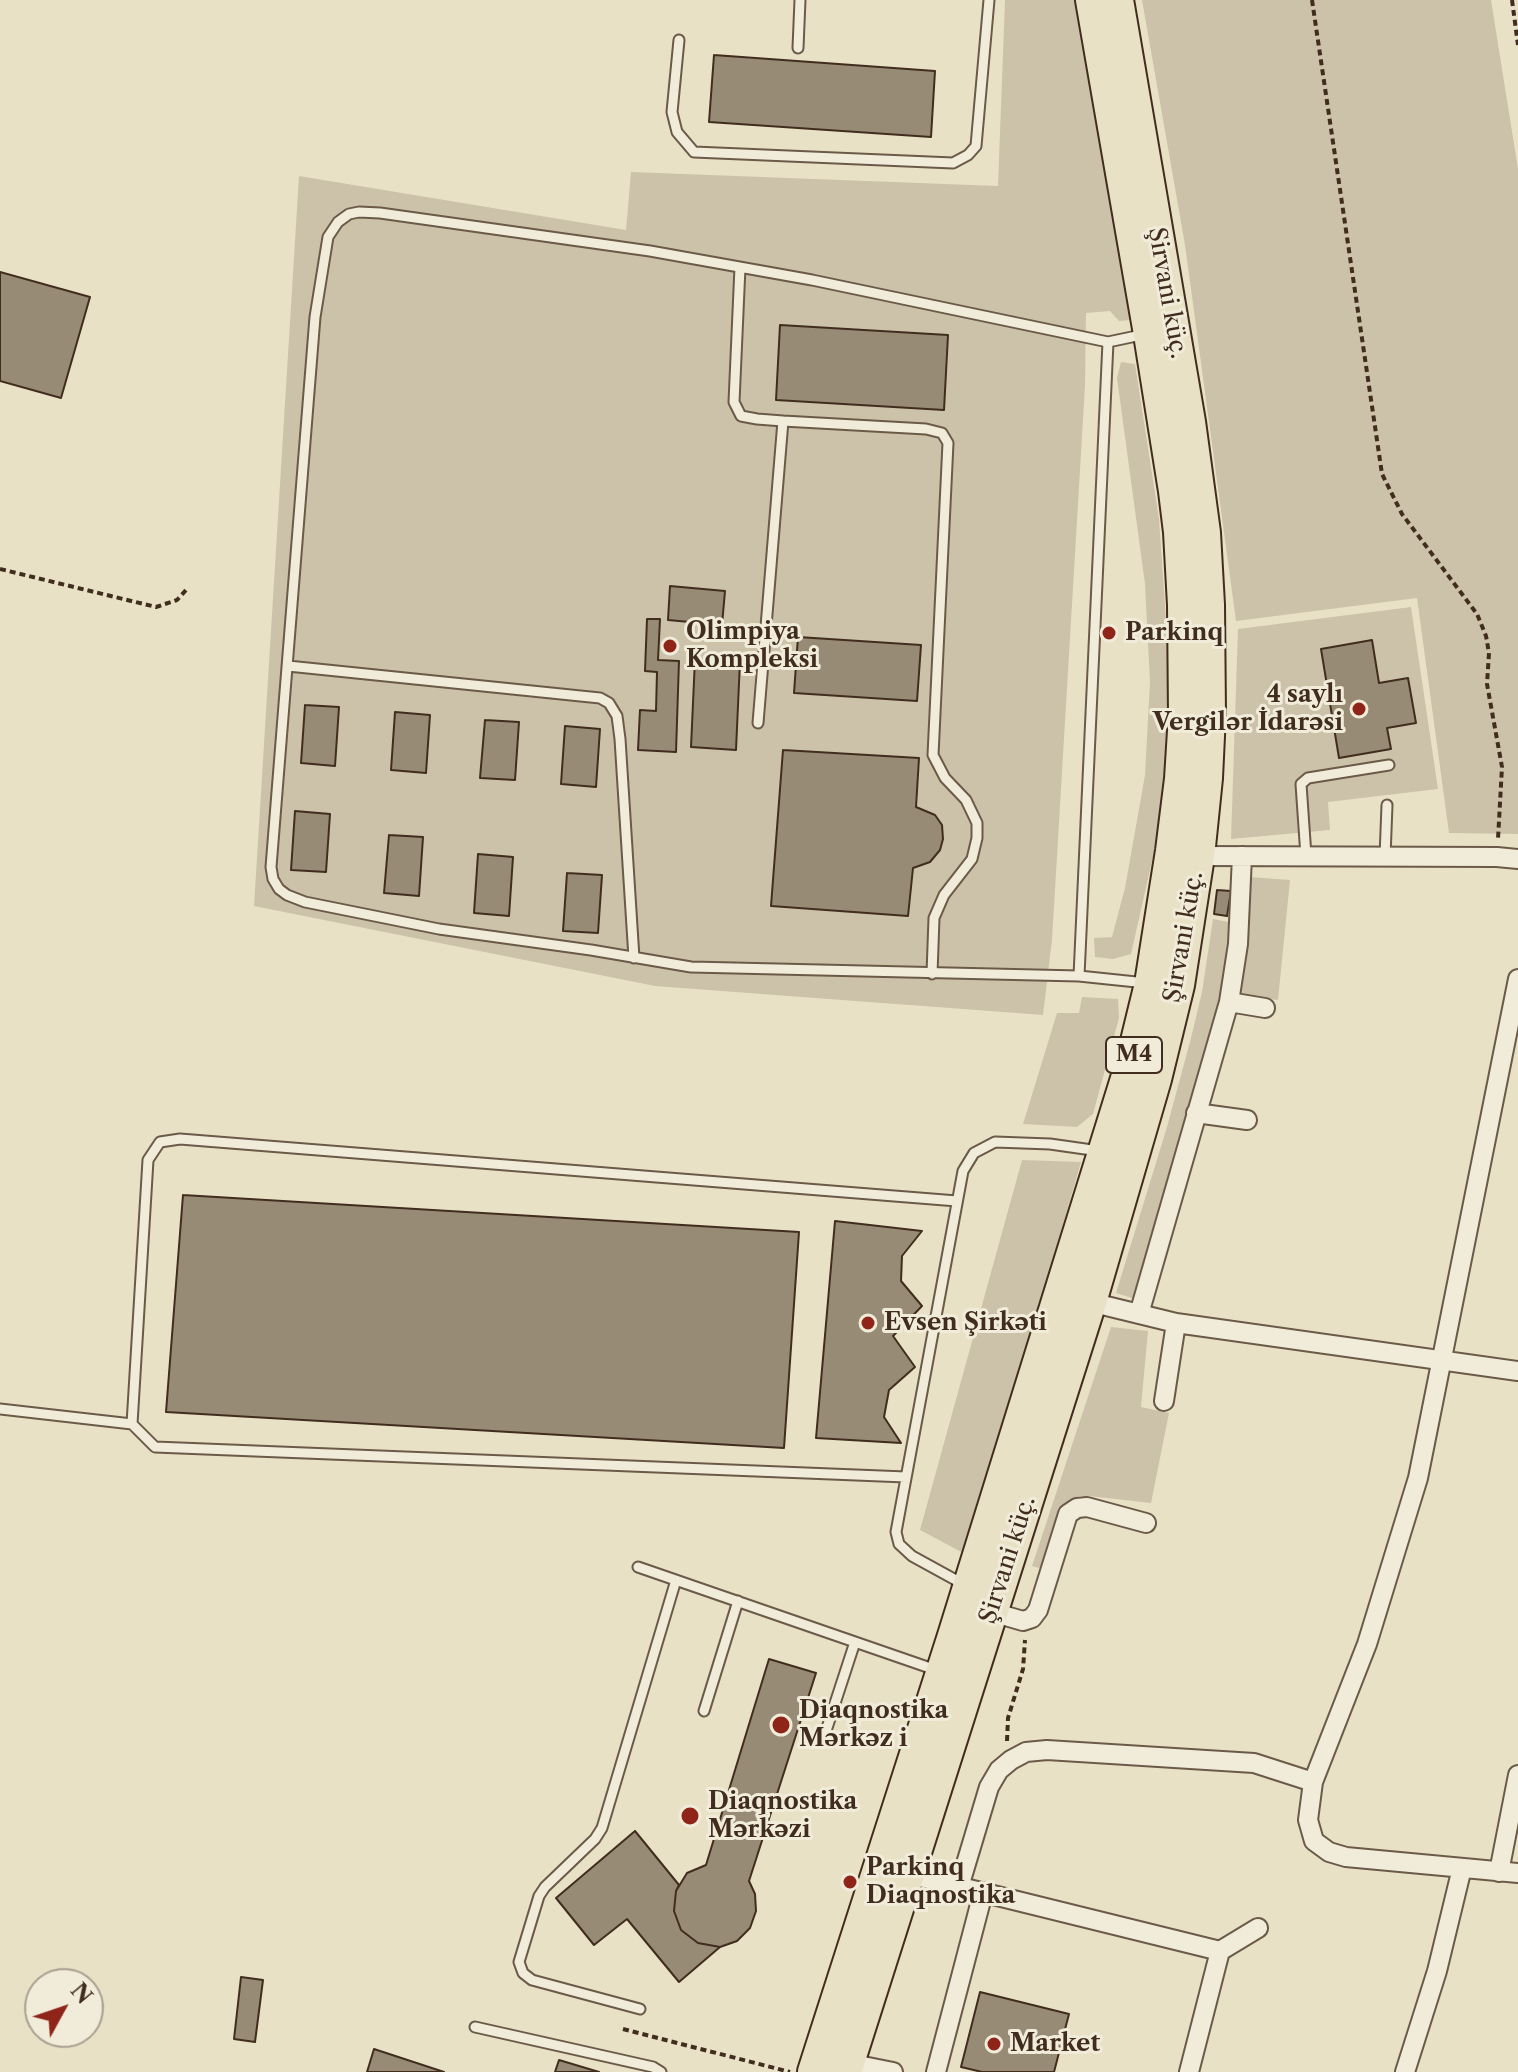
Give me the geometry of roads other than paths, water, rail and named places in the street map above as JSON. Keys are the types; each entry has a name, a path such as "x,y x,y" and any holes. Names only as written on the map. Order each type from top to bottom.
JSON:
{"highway":[{"name":"M4","path":"814,2072 943,1672 1131,1066 1161,927 1181,779 1185,664 1178,518 1150,334 1092,0"},
{"name":"Şirvani küç.","path":"847,2067 1090,1302 1155,1079 1178,985 1198,856 1209,715 1204,533 1189,422 1117,0"}],"street":[{"path":"1198,856 1518,859"},
{"path":"1139,1314 1229,1002 1238,944 1242,856"},
{"path":"1518,979 1418,1478 1367,1644 1313,1782 1308,1820 1314,1841 1329,1852 1346,1857 1509,1873 1518,1775"},
{"path":"1229,1002 1265,1008"},
{"path":"1196,1113 1247,1120"},
{"path":"1090,1302 1176,1323 1518,1371"},
{"path":"1164,1401 1176,1323"},
{"path":"992,1612 1023,1621 1032,1618 1038,1610 1068,1514 1077,1508 1087,1507 1146,1523"},
{"path":"959,1887 989,1787 999,1770 1026,1752 1047,1750 1254,1763 1313,1782"},
{"path":"1405,2072 1437,1971 1462,1868"},
{"path":"908,1874 1220,1951"},
{"path":"936,2072 983,1893"},
{"path":"1189,2072 1220,1951 1258,1928"},
{"path":"847,2067 893,2072"}],"lane":[{"path":"798,48 800,0"},
{"path":"679,40 672,112 677,132 694,152 953,163 968,155 976,146 989,0"},
{"path":"1150,334 1108,342 650,251 380,213 349,214 338,222 328,237 315,317 271,867 279,889 305,902 439,929 691,967 1079,976 1151,984"},
{"path":"740,267 734,402 741,416 926,429 942,433 948,443 933,755 945,778 966,800 977,823 977,838 972,859 944,895 934,918 932,974"},
{"path":"1079,976 1108,342"},
{"path":"758,723 783,421"},
{"path":"288,666 600,698 609,703 617,716 620,739 634,958"},
{"path":"1306,856 1301,784 1308,778 1389,765"},
{"path":"1385,857 1387,805"},
{"path":"132,1424 148,1160 160,1142 180,1139 957,1201"},
{"path":"969,1588 912,1556 899,1544 896,1532 963,1171 974,1153 995,1142 1050,1144 1106,1152"},
{"path":"0,1409 132,1424 155,1447 906,1477"},
{"path":"638,1567 943,1672"},
{"path":"640,2009 532,1980 523,1973 519,1962 539,1896 602,1828 676,1580"},
{"path":"704,1711 738,1601"},
{"path":"824,1737 855,1642"},
{"path":"475,2027 653,2067 661,2072"}],"place":[{"name":"Parkinq","path":"1109,633"},
{"name":"Olimpiya Kompleksi","path":"670,646"},
{"name":"4 saylı Vergilər İdarəsi","path":"1359,709"},
{"name":"Evsen Şirkəti","path":"868,1323"},
{"name":"Diaqnostika Mərkəz i","path":"781,1725"},
{"name":"Diaqnostika Mərkəzi","path":"690,1816"},
{"name":"Parkinq Diaqnostika","path":"850,1882"},
{"name":"Market","path":"994,2044"}]}
